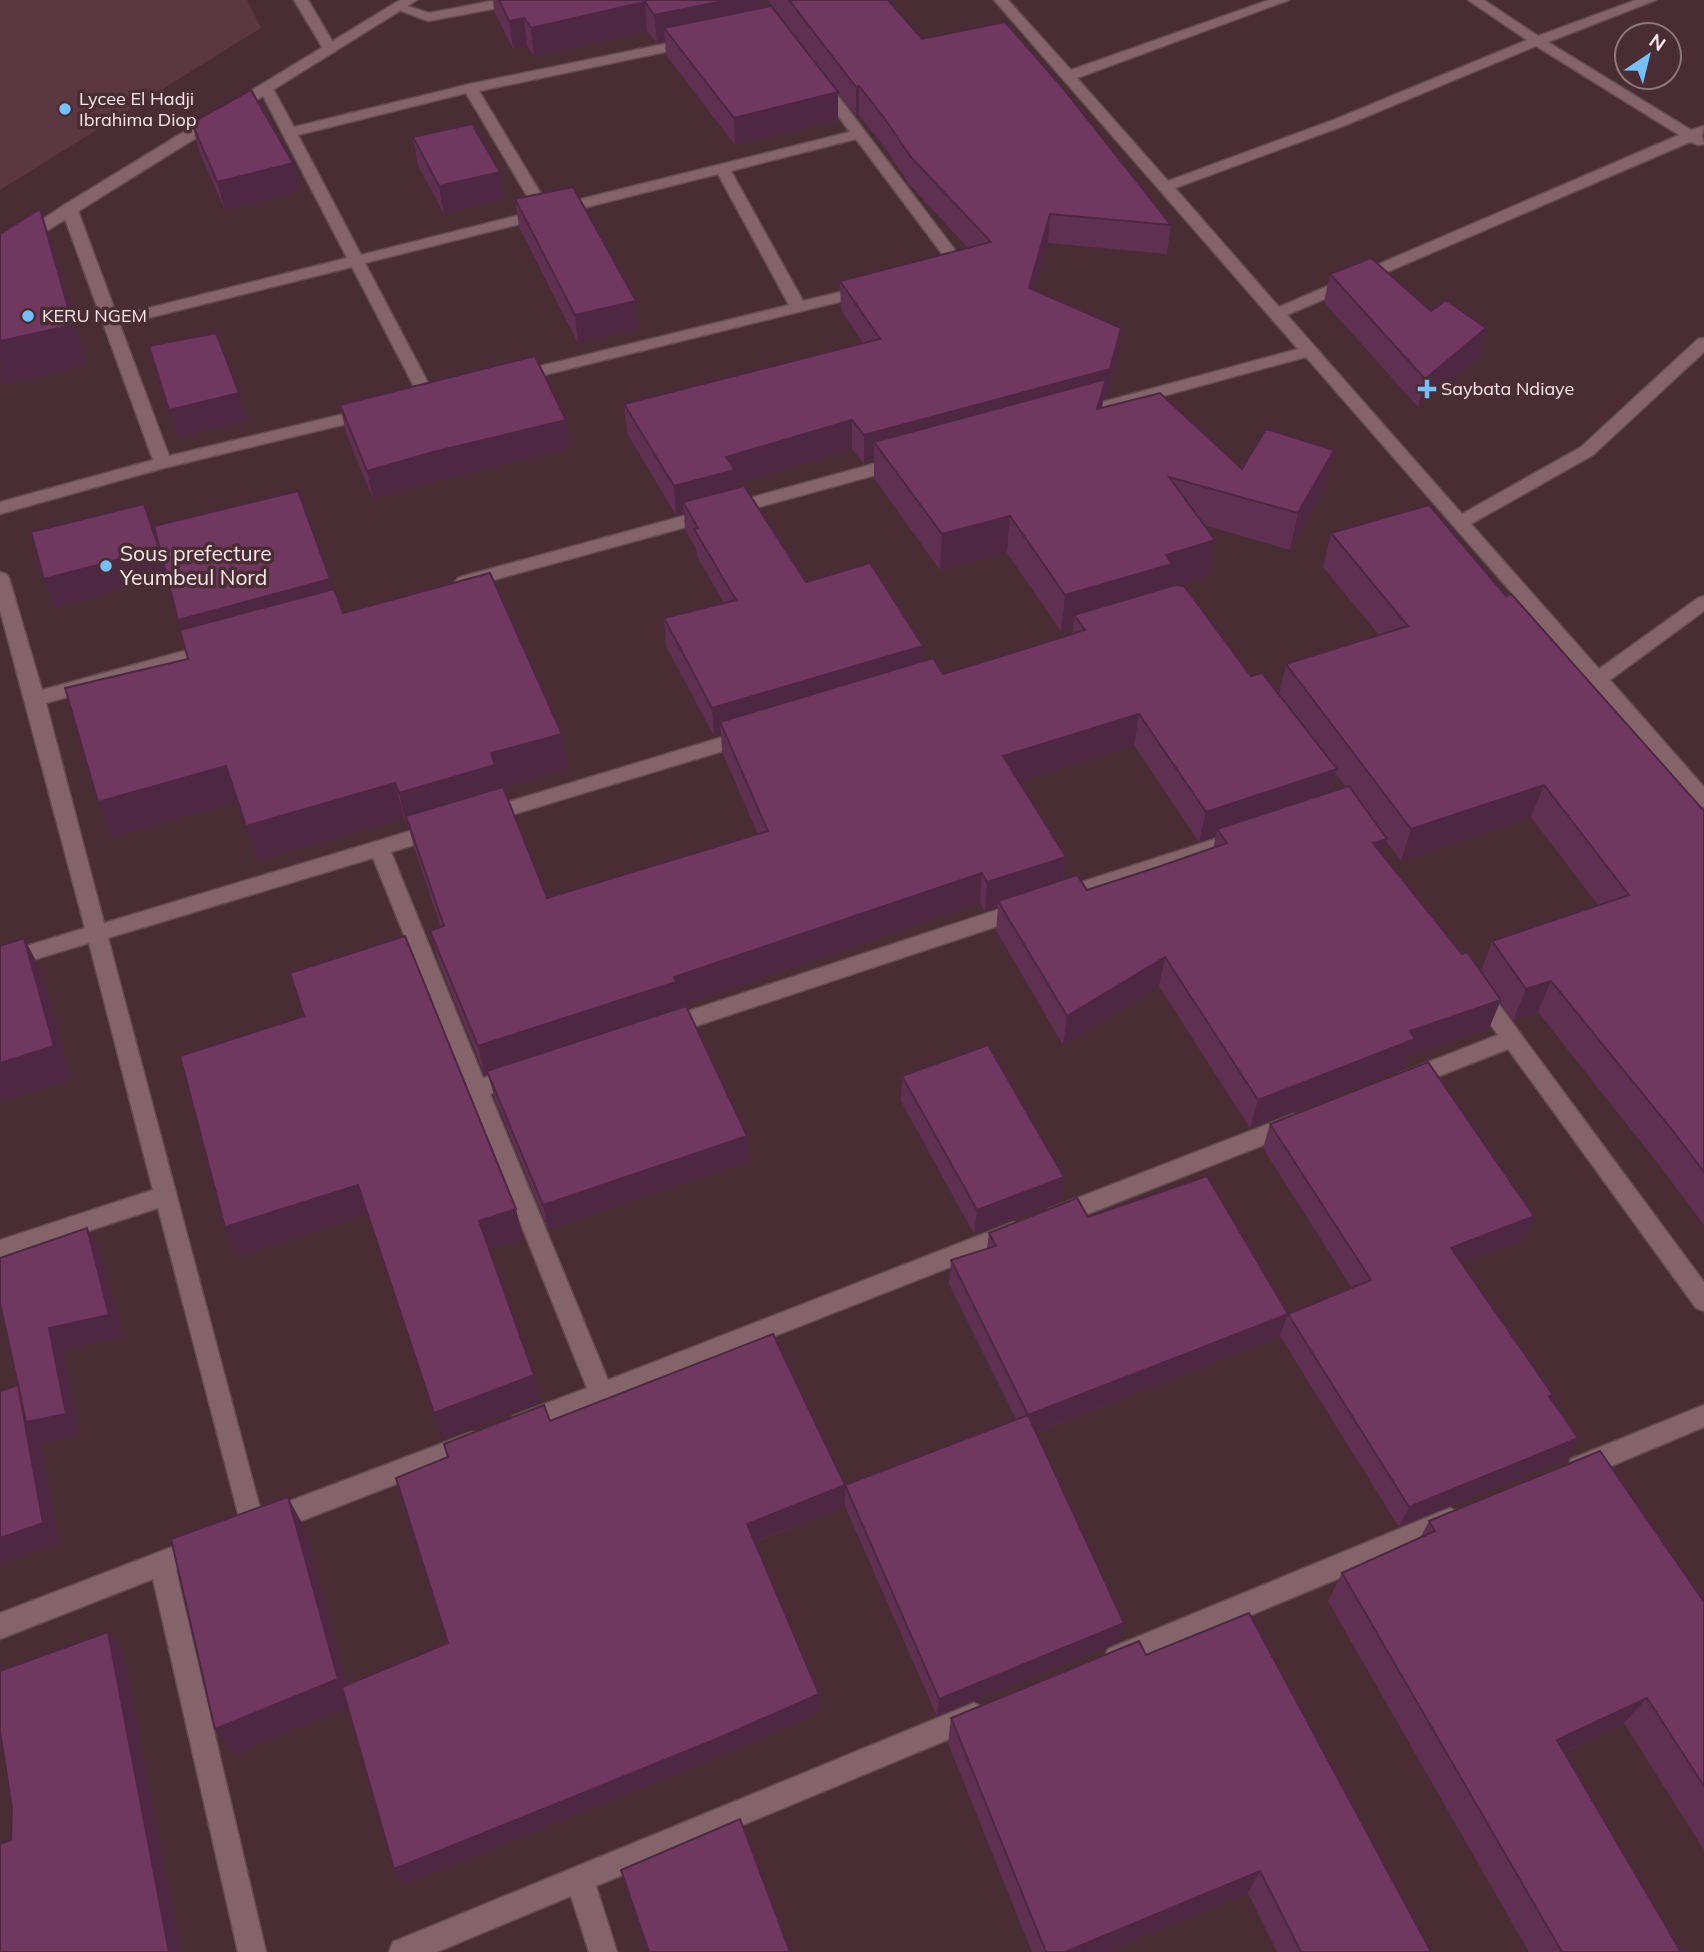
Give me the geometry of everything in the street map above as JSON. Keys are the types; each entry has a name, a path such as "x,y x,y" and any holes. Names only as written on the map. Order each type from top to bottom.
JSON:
{"street":[{"path":"301,0 330,49"},
{"path":"0,255 69,208 404,4 428,17 520,0"},
{"path":"1000,0 1704,800"},
{"path":"1068,76 1282,0"},
{"path":"1475,0 1537,41 1700,137"},
{"path":"1165,187 1341,122 1537,41 1648,0"},
{"path":"289,133 470,88 710,38"},
{"path":"810,68 958,265 953,269 928,275"},
{"path":"266,88 428,398"},
{"path":"470,88 545,213"},
{"path":"113,322 859,134"},
{"path":"1276,314 1700,137"},
{"path":"722,169 799,308"},
{"path":"69,208 163,463"},
{"path":"494,382 889,285"},
{"path":"1461,522 1587,451 1704,343"},
{"path":"1068,417 1310,351"},
{"path":"0,508 163,463 388,408"},
{"path":"451,585 920,457"},
{"path":"0,578 35,699 253,1528"},
{"path":"1598,679 1704,602"},
{"path":"35,699 236,644"},
{"path":"0,962 761,732"},
{"path":"649,1032 1254,834"},
{"path":"379,848 601,1393"},
{"path":"1464,972 1704,1301"},
{"path":"1381,1090 1511,1039"},
{"path":"477,1089 543,1067"},
{"path":"0,1626 1316,1115"},
{"path":"0,1250 165,1196"},
{"path":"1562,1474 1704,1416"},
{"path":"1097,1666 1471,1511"},
{"path":"162,1563 252,1952"},
{"path":"402,1952 993,1709"},
{"path":"580,1879 603,1952"}],"shaded area":[{"name":"Lycee El Hadji Ibrahima Diop","path":"0,0 247,0 261,28 0,190"}],"building":[{"path":"499,0 728,0 654,15 645,2 531,28 524,18 509,21"},
{"path":"789,0 888,0 922,39 1005,22 1062,87 1171,225 1050,214 1029,288 1121,328 1110,369 864,435 852,420 726,457 735,470 674,486 624,404 880,339 840,281 991,242 910,156 885,119 859,86 856,87"},
{"path":"771,6 838,92 734,118 664,28"},
{"path":"251,90 293,163 217,182 192,123"},
{"path":"472,124 500,172 439,186 413,137"},
{"path":"573,187 636,301 575,315 515,199"},
{"path":"40,209 73,325 0,341 0,234"},
{"path":"1371,258 1431,311 1446,300 1486,328 1425,379 1330,274"},
{"path":"216,333 239,393 169,410 149,346"},
{"path":"535,356 566,420 367,471 340,405"},
{"path":"1106,379 1097,409 1160,393 1242,469 1266,429 1334,450 1298,513 1169,477 1215,540 1166,555 1172,564 1065,595 1010,516 942,534 874,442"},
{"path":"744,486 806,582 870,563 923,646 712,708 664,618 736,600 694,529 698,528 683,502"},
{"path":"298,491 330,579 178,620 154,526"},
{"path":"144,504 159,549 44,579 31,532"},
{"path":"1429,505 1506,596 1511,594 1704,811 1704,1172 1551,981 1526,989 1492,941 1629,895 1544,785 1411,829 1286,664 1408,626 1331,533"},
{"path":"490,573 562,734 491,753 495,765 399,793 395,783 246,826 226,766 98,802 65,688 188,659 180,630 334,589 343,613"},
{"path":"1175,585 1184,586 1251,676 1262,673 1337,769 1206,812 1139,714 1003,756 1066,857 987,882 982,873 674,977 676,982 478,1046 430,931 444,926 406,816 503,787 547,898 768,831 720,722 933,658 943,674 1085,630 1074,615"},
{"path":"1349,786 1387,839 1373,843 1462,954 1467,952 1501,1000 1410,1031 1415,1039 1258,1100 1165,957 1067,1016 998,901 1077,875 1087,890 1158,867 1227,843 1217,829"},
{"path":"405,936 516,1209 479,1221 534,1375 434,1413 358,1185 225,1227 180,1056 304,1016 290,973"},
{"path":"24,938 54,1046 0,1063 0,946"},
{"path":"686,1006 747,1136 543,1205 487,1071"},
{"path":"988,1045 1064,1177 977,1210 902,1076"},
{"path":"1428,1062 1534,1216 1451,1248 1553,1395 1549,1396 1578,1438 1409,1507 1288,1314 1371,1280 1270,1124"},
{"path":"1207,1176 1288,1314 1028,1415 951,1260 996,1246 989,1233 1077,1198 1088,1217"},
{"path":"87,1228 109,1315 49,1328 66,1414 26,1422 0,1303 0,1258"},
{"path":"773,1334 845,1485 747,1524 819,1694 714,1740 394,1869 342,1687 448,1643 396,1478 448,1457 444,1444 544,1405 550,1421"},
{"path":"18,1385 43,1523 0,1538 0,1391"},
{"path":"1028,1415 1124,1623 939,1699 845,1485"},
{"path":"1600,1451 1704,1602 1704,1786 1647,1698 1557,1740 1681,1952 1562,1952 1342,1573 1435,1531 1429,1521"},
{"path":"288,1497 338,1679 215,1729 171,1539"},
{"path":"1249,1613 1431,1952 1301,1952 1260,1871 1065,1952 1046,1952 951,1718 1139,1641 1146,1655"},
{"path":"108,1632 169,1952 0,1952 0,1844 11,1840 12,1808 0,1731 0,1671"},
{"path":"740,1819 790,1952 649,1952 621,1870"}],"place":[{"name":"Lycee El Hadji Ibrahima Diop","path":"65,109"},
{"name":"KERU NGEM","path":"28,316"},
{"name":"Saybata Ndiaye","path":"1427,389"},
{"name":"Sous prefecture Yeumbeul Nord","path":"106,566"}]}
